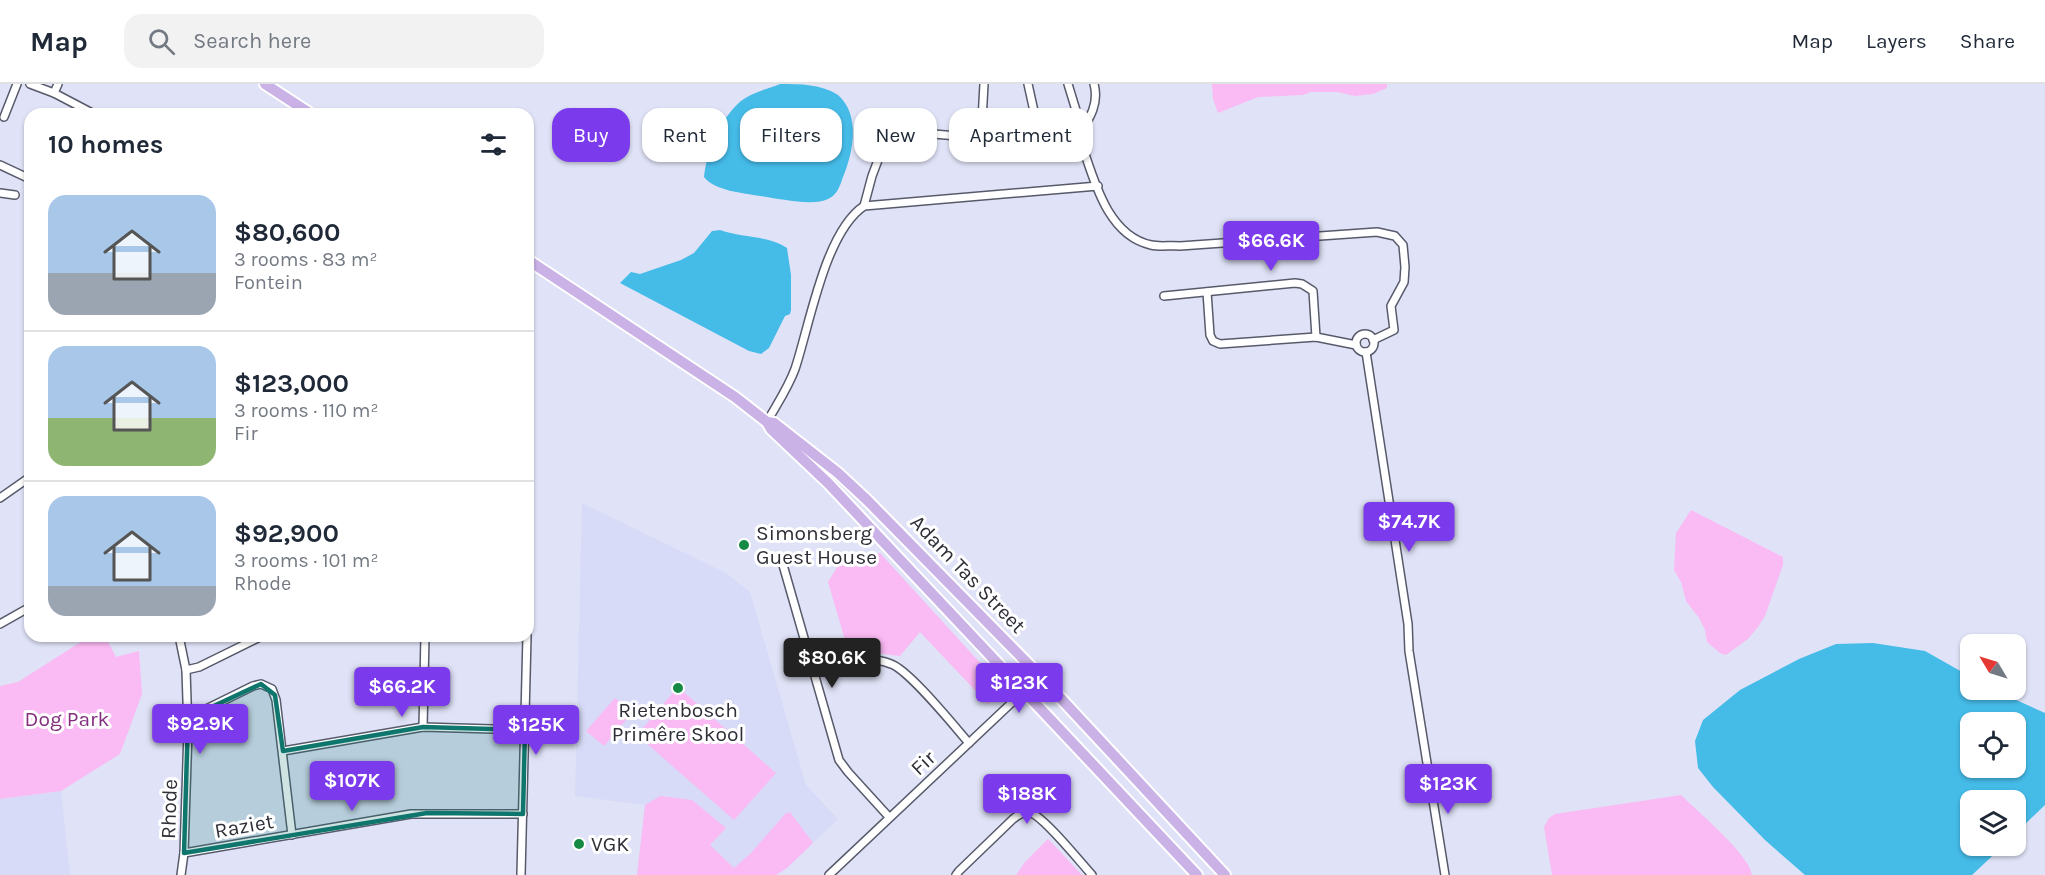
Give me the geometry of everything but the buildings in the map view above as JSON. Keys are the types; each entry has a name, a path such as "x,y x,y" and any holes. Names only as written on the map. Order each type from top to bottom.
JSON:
{"main road":[{"path":"266,84 302,108"},
{"name":"Adam Tas Street","path":"534,264 735,397 767,422 771,429 828,483 1197,875"},
{"name":"Adam Tas Street","path":"767,422 774,423 802,444 867,500 1040,676 1225,875"}],"street":[{"path":"4,117 17,84"},
{"path":"30,84 83,108"},
{"path":"54,93 58,84"},
{"path":"983,108 984,84"},
{"path":"1028,84 1033,108"},
{"path":"1068,84 1075,108"},
{"path":"1093,110 1096,100 1094,84"},
{"path":"767,422 784,394 794,371 836,240 850,219 864,206 886,139 898,131 949,135"},
{"path":"1089,162 1109,215 1123,230 1151,245 1180,246 1377,232 1395,236 1402,245 1405,267 1404,282 1391,306 1394,330 1373,340"},
{"path":"0,165 24,176"},
{"path":"864,206 1098,186"},
{"path":"0,193 15,195"},
{"path":"1164,296 1275,284 1302,284 1313,291 1316,337"},
{"path":"1207,292 1210,335 1213,341 1220,344 1316,337 1356,345 1360,350 1366,352"},
{"path":"1356,345 1358,338 1363,334 1369,335 1373,340"},
{"path":"1366,352 1371,349 1373,340"},
{"path":"1366,352 1408,624 1408,651 1445,875"},
{"path":"0,498 24,481"},
{"path":"781,558 839,760 889,817"},
{"path":"0,624 24,610"},
{"name":"Rhode","path":"180,642 186,670 188,718 184,853 181,875"},
{"path":"186,670 199,668 250,642"},
{"path":"423,728 425,642"},
{"path":"521,875 527,642"},
{"path":"813,668 841,661 862,660 892,664 910,678 969,743"},
{"name":"Fir","path":"829,875 1040,676"},
{"path":"188,718 253,686 267,685 275,695 292,834"},
{"path":"282,750 423,728 525,730"},
{"path":"956,875 1013,819 1023,813 1029,813 1042,820 1092,875"},
{"name":"Raziet","path":"184,853 411,814 523,814"}],"highlighted area":[{"path":"261,684 275,695 283,751 423,727 525,730 523,814 427,813 184,853 188,718"}],"shaded area":[{"name":"Rietenbosch Primêre Skool","path":"582,503 726,573 750,592 806,785 838,819 787,868 776,875 637,875 645,805 575,796"},
{"path":"61,791 70,875 0,875 0,799"}],"green space":[{"path":"1212,84 1387,84 1387,88 1373,94 1355,96 1337,92 1311,92 1303,95 1258,97 1218,113 1213,99"},
{"path":"1691,510 1783,557 1783,565 1765,616 1748,639 1726,655 1707,642 1705,630 1686,601 1681,582 1674,570 1676,533"},
{"path":"880,553 1003,688 988,704 920,632 900,656 848,650 828,582 844,556"},
{"name":"Dog Park","path":"81,642 108,642 116,657 139,651 142,694 120,754 61,791 0,799 0,686 18,682"},
{"path":"678,687 776,773 734,820 637,735"},
{"path":"615,698 633,712 604,746 586,731"},
{"path":"1681,795 1733,845 1749,866 1752,875 1552,875 1544,827 1549,818 1555,814"},
{"path":"660,796 692,800 726,828 710,845 734,868 751,853 785,814 790,812 813,843 787,868 776,875 637,875 645,805"},
{"path":"1048,839 1082,875 1016,875 1025,862"}],"water":[{"path":"780,84 810,85 831,91 845,103 852,123 852,146 847,167 834,195 828,199 813,202 785,200 722,188 704,177 707,162 728,162 728,116 741,101 750,95"},
{"path":"720,230 771,241 787,248 791,275 791,310 790,314 785,316 769,348 761,354 749,351 620,283 631,272 640,274 681,260 694,253 712,231"},
{"path":"1873,643 1925,651 1960,671 1960,700 2016,700 2045,713 2045,805 2026,823 2026,790 1960,790 1960,856 1992,856 1972,875 1805,875 1765,840 1713,787 1698,768 1695,741 1703,720 1740,690 1799,659 1836,644"}],"place":[{"name":"Simonsberg Guest House","path":"744,545"},
{"name":"Rietenbosch Primêre Skool","path":"678,688"},
{"name":"VGK","path":"579,844"}]}
